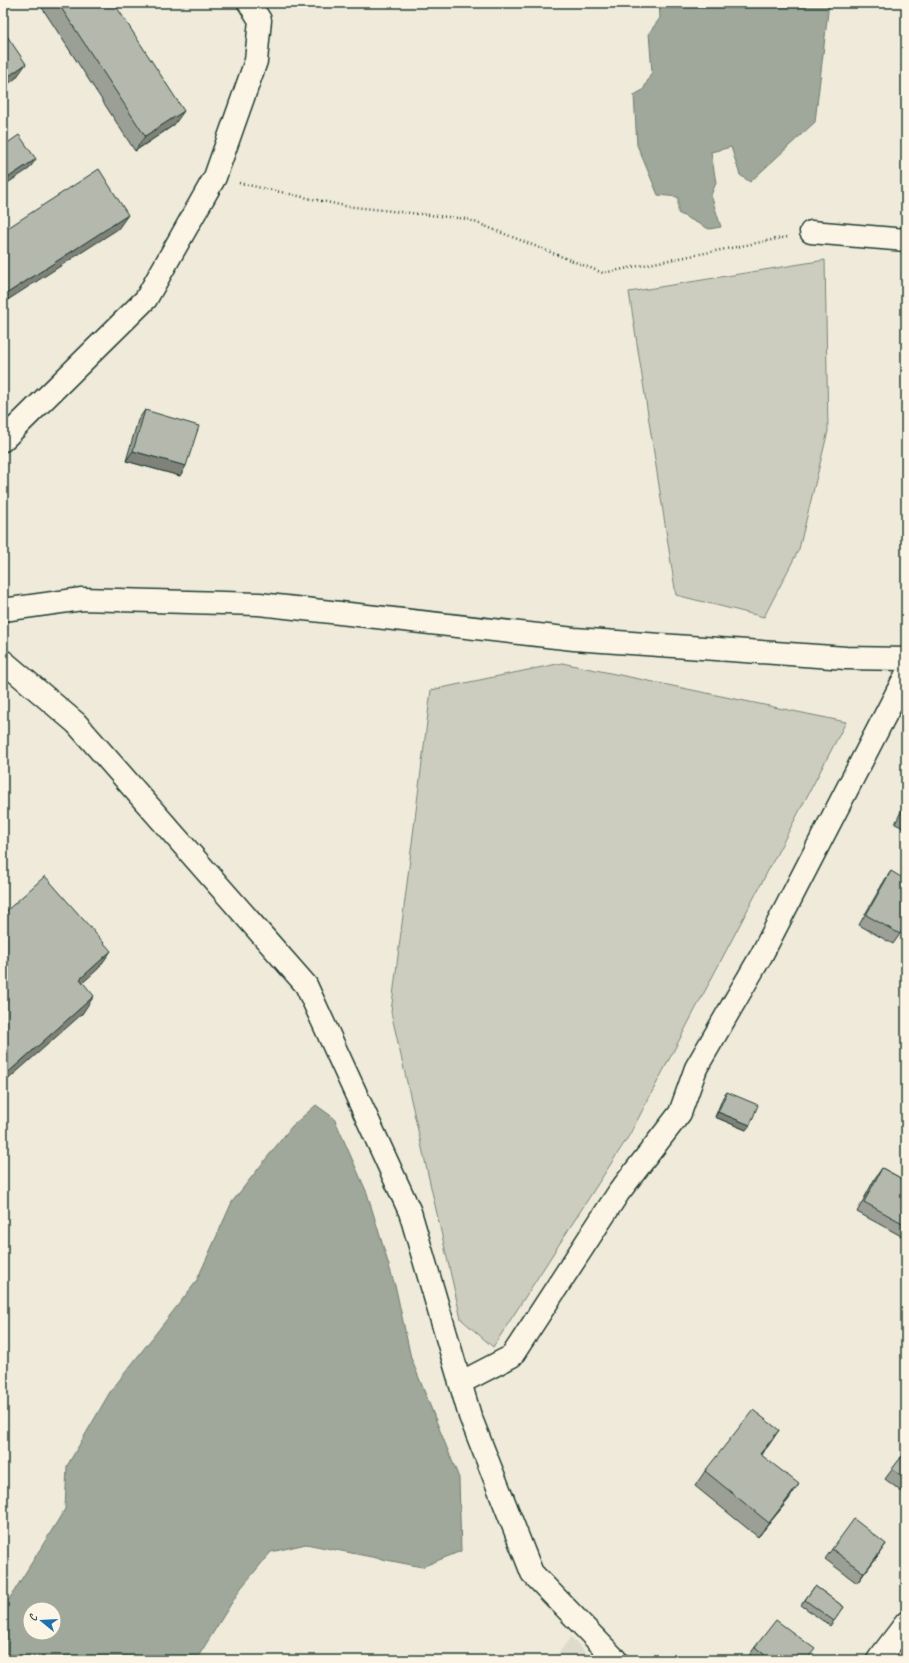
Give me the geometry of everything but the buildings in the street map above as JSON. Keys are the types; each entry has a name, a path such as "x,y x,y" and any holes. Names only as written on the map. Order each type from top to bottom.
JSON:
{"street":[{"path":"3,440 146,299 215,177 256,60 259,9"},
{"path":"811,232 906,240"},
{"path":"3,610 82,599 260,604 574,639 846,658 906,659"},
{"path":"3,661 76,723 306,985 410,1212 470,1416 532,1573 616,1660"},
{"path":"460,1383 512,1356 619,1192 680,1113 696,1068 761,956 906,675"},
{"path":"878,1660 906,1623"}],"path":[{"path":"215,177 345,206 467,218 603,273 811,232"}],"shaded area":[{"path":"659,3 829,3 815,122 750,182 740,175 731,147 711,152 716,183 711,195 721,227 709,229 678,213 678,197 658,195 637,145 634,95 643,90 652,72 649,33 660,18"},
{"path":"825,260 828,431 799,549 764,617 676,595 629,292"},
{"path":"562,663 846,722 630,1134 493,1347 461,1319 391,1012 431,690"},
{"path":"316,1105 334,1118 367,1193 396,1289 411,1358 459,1478 461,1551 422,1567 306,1544 271,1552 241,1588 196,1660 3,1660 3,1609 65,1509 67,1466 110,1392 196,1282 232,1202 292,1126"},
{"path":"571,1637 593,1660 553,1660"}]}
